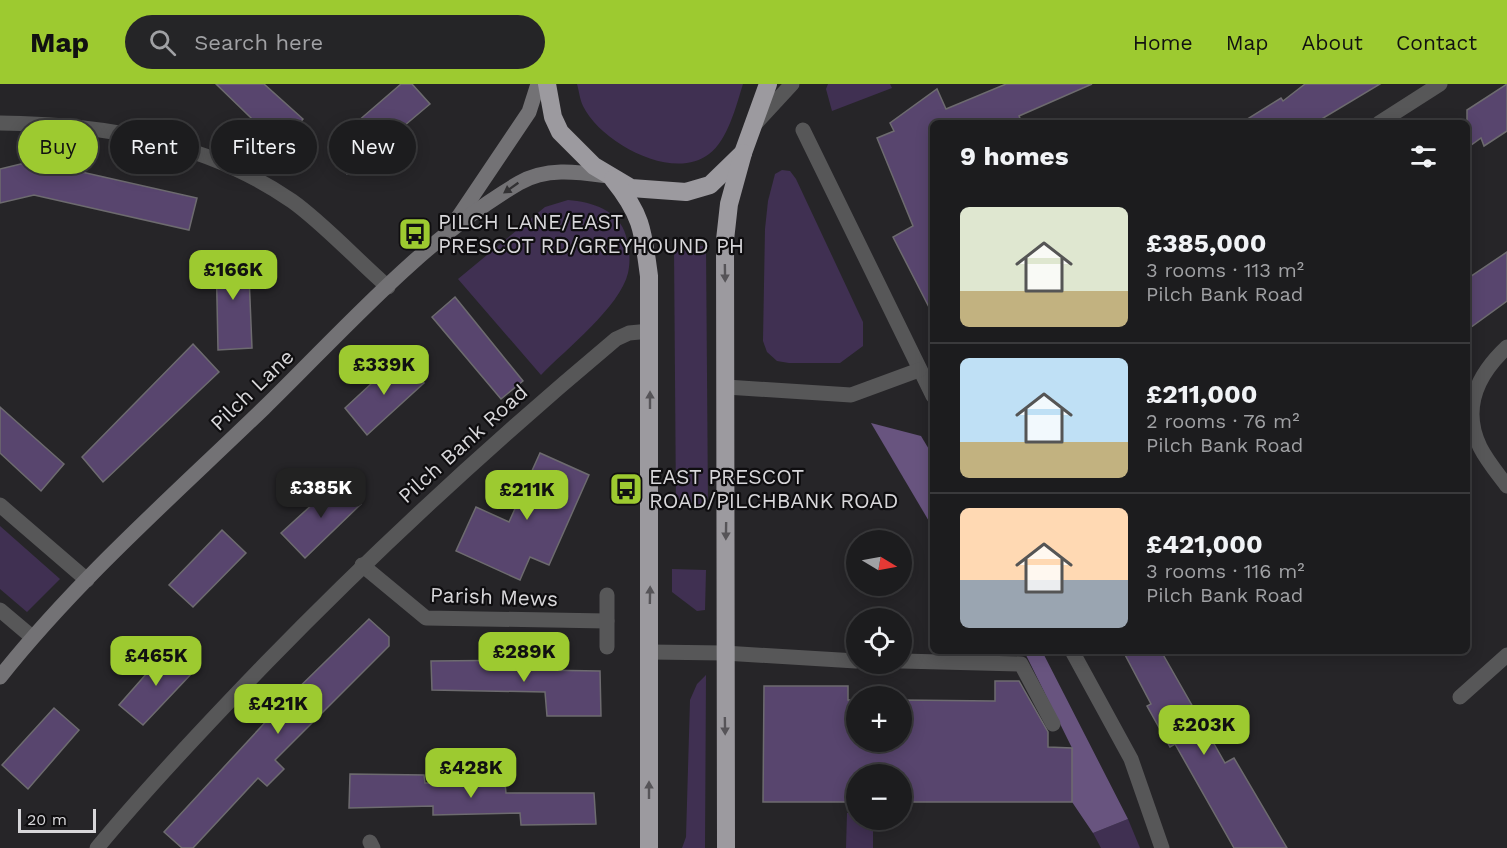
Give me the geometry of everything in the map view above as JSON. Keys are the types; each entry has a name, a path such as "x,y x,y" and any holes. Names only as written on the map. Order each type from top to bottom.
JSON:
{"highway":[{"path":"548,84 553,117 560,132 594,166 631,188 686,192 710,184 743,153"},
{"path":"726,848 725,240 729,204 743,153 756,123 768,84"},
{"path":"610,177 633,204 640,222 649,276 649,848"}],"street":[{"name":"Pilch Lane","path":"448,232 529,112 538,84"},
{"path":"756,123 792,84"},
{"path":"1384,120 1440,84"},
{"path":"0,123 44,124 132,134 212,157 292,202 388,287"},
{"path":"803,130 930,391"},
{"name":"Pilch Lane","path":"0,677 32,637 87,580 388,287 448,232 520,182 546,172 571,171 610,177"},
{"name":"Pilch Bank Road","path":"101,847 198,734 362,565 529,412 616,339 628,333 650,331"},
{"path":"1470,406 1479,380 1491,362 1507,347"},
{"path":"726,387 851,394 918,370"},
{"path":"1470,413 1479,446 1507,486"},
{"path":"0,505 87,580"},
{"name":"Parish Mews","path":"362,565 418,614 433,620 607,621"},
{"path":"607,595 607,647"},
{"path":"0,610 32,637"},
{"path":"650,652 724,653 846,661"},
{"path":"1073,654 1131,759 1162,848"},
{"path":"1460,696 1507,655"},
{"path":"912,661 1022,664 1053,724"}],"shaded area":[{"path":"577,84 743,84 726,132 716,148 694,161 677,164 658,161 639,154 621,145 605,133 592,120 583,106"},
{"path":"828,84 890,84 892,88 832,111 826,89"},
{"path":"782,170 790,171 796,179 863,322 863,346 840,363 777,361 767,352 763,341 765,229 768,201 775,174"},
{"path":"568,200 595,205 617,220 626,236 629,268 615,300 591,327 541,375 458,279 545,207"},
{"path":"674,246 706,246 708,506 676,506"},
{"path":"871,423 921,436 930,451 930,523"},
{"path":"0,526 60,579 27,612 0,589"},
{"path":"672,569 706,570 705,610 697,611 672,592"},
{"path":"1025,654 1044,654 1128,819 1093,833 1072,802 1072,748"},
{"path":"706,675 705,848 682,848 686,837 690,700 697,684"},
{"path":"1128,819 1140,848 1101,848 1093,833"},
{"path":"847,830 873,830 873,848 846,848"}],"building":[{"path":"216,84 264,84 303,119 253,120"},
{"path":"401,84 412,84 430,104 411,120 359,120"},
{"path":"1006,84 1092,84 1019,116 1021,120 930,120 930,309 893,237 913,226 877,138 894,131 890,123 937,89 946,109"},
{"path":"1305,84 1380,84 1320,120 1246,120 1281,98 1283,101"},
{"path":"1507,84 1507,131 1484,146 1481,138 1470,146 1470,120 1467,120 1467,110"},
{"path":"18,165 18,174 91,174 197,198 189,230 34,195 0,203 0,169"},
{"path":"216,251 248,251 252,348 218,350"},
{"path":"1507,252 1507,301 1470,328 1470,277"},
{"path":"455,297 523,381 501,399 432,317"},
{"path":"193,344 219,372 103,482 82,457"},
{"path":"400,357 424,383 367,435 345,408"},
{"path":"0,407 64,464 41,491 0,453"},
{"path":"540,453 589,475 549,565 530,557 520,580 456,551 476,507 509,522"},
{"path":"338,481 361,504 305,558 281,533"},
{"path":"222,530 246,553 193,607 169,585"},
{"path":"369,619 389,637 389,646 275,760 284,769 267,786 258,778 193,848 182,848 164,832 283,703"},
{"path":"169,648 193,672 143,725 119,705"},
{"path":"1125,654 1163,654 1225,763 1234,758 1287,848 1234,848 1175,744 1170,747 1147,706 1151,704"},
{"path":"539,660 538,670 600,671 601,716 547,716 545,692 432,690 431,661"},
{"path":"995,681 1019,681 1048,732 1048,747 1072,748 1072,802 912,802 912,764 846,764 846,802 763,802 764,686 846,686 846,752 912,752 912,700 995,701"},
{"path":"54,708 79,730 28,789 2,765"},
{"path":"350,774 424,775 425,783 505,783 506,793 594,793 596,824 521,825 520,813 433,815 433,806 349,808"}],"place":[{"name":"PILCH LANE/EAST PRESCOT RD/GREYHOUND PH","path":"415,234"},
{"name":"EAST PRESCOT ROAD/PILCHBANK ROAD","path":"626,489"}]}
